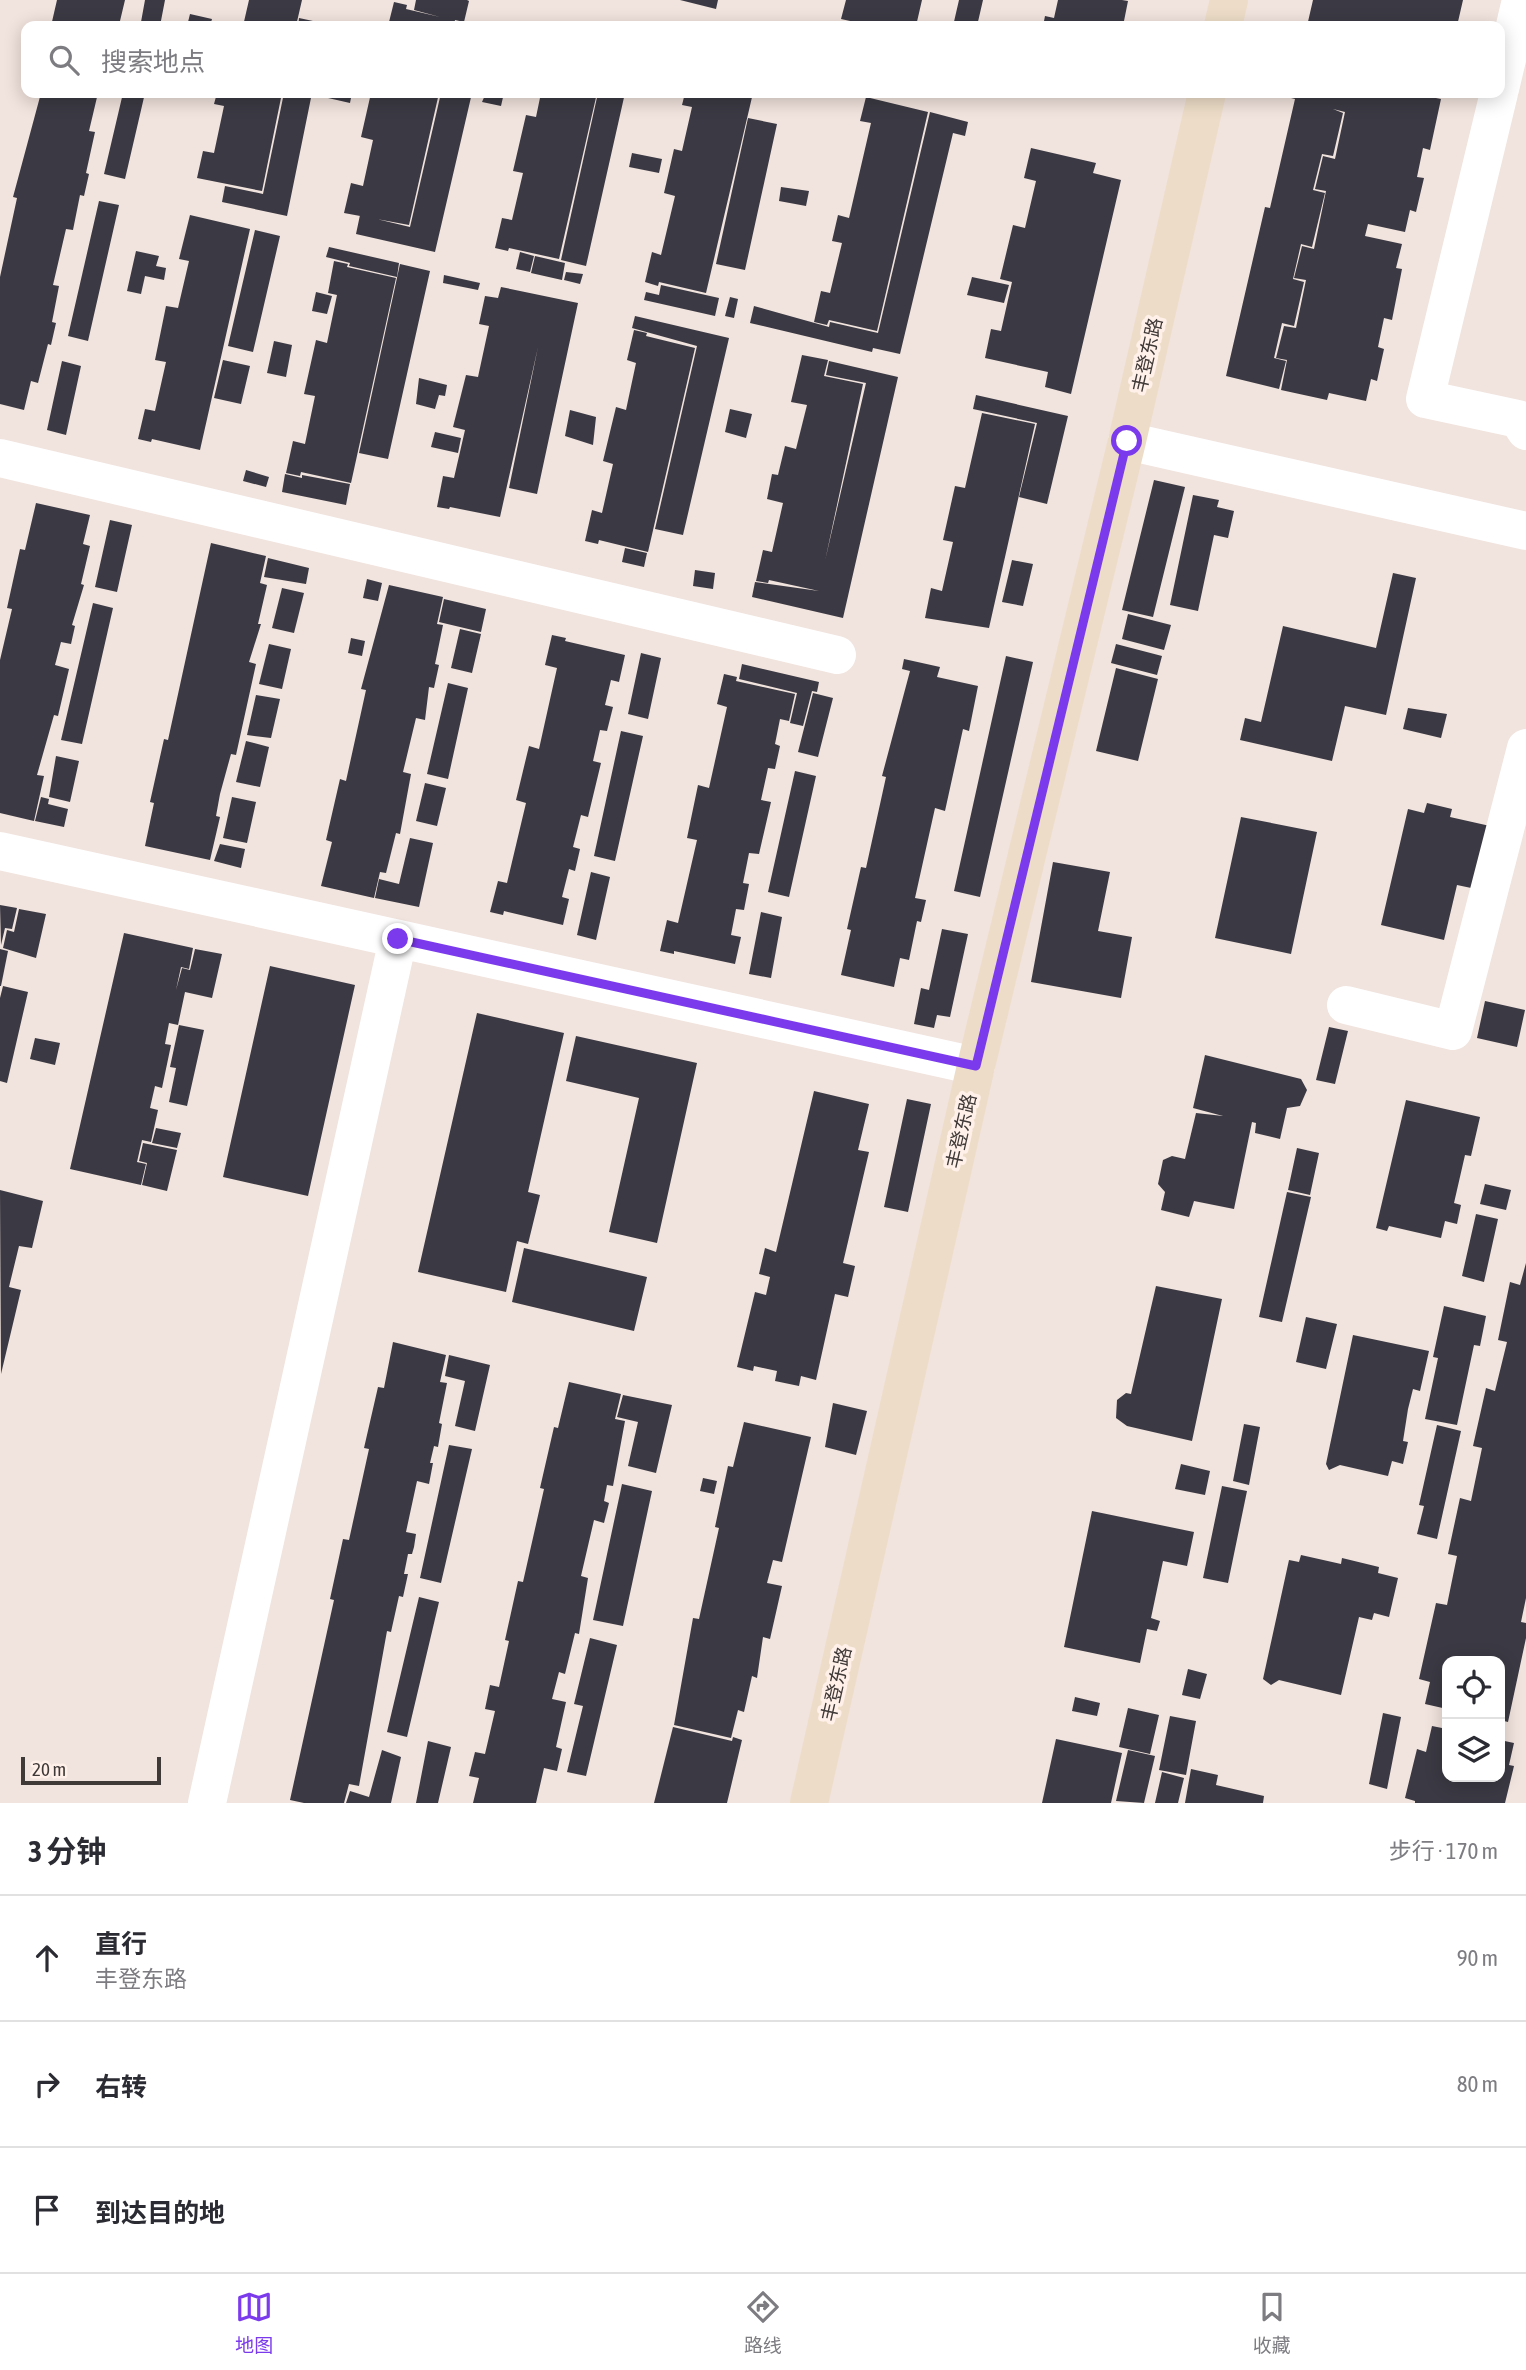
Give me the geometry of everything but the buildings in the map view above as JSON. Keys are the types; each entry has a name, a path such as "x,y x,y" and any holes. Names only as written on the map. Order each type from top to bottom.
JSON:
{"street":[{"path":"1224,21 1229,0"},
{"path":"1505,66 1521,0"},
{"name":"丰登东路","path":"809,1803 976,1066 1127,441 1206,98"},
{"path":"1497,98 1425,398 1518,419 1526,431"},
{"path":"1127,441 1526,531"},
{"path":"0,458 837,656"},
{"path":"1346,1005 1453,1031 1526,748"},
{"path":"0,851 976,1066"},
{"path":"207,1803 398,939"}],"route":[{"path":"398,939 976,1066 1127,441"}]}
